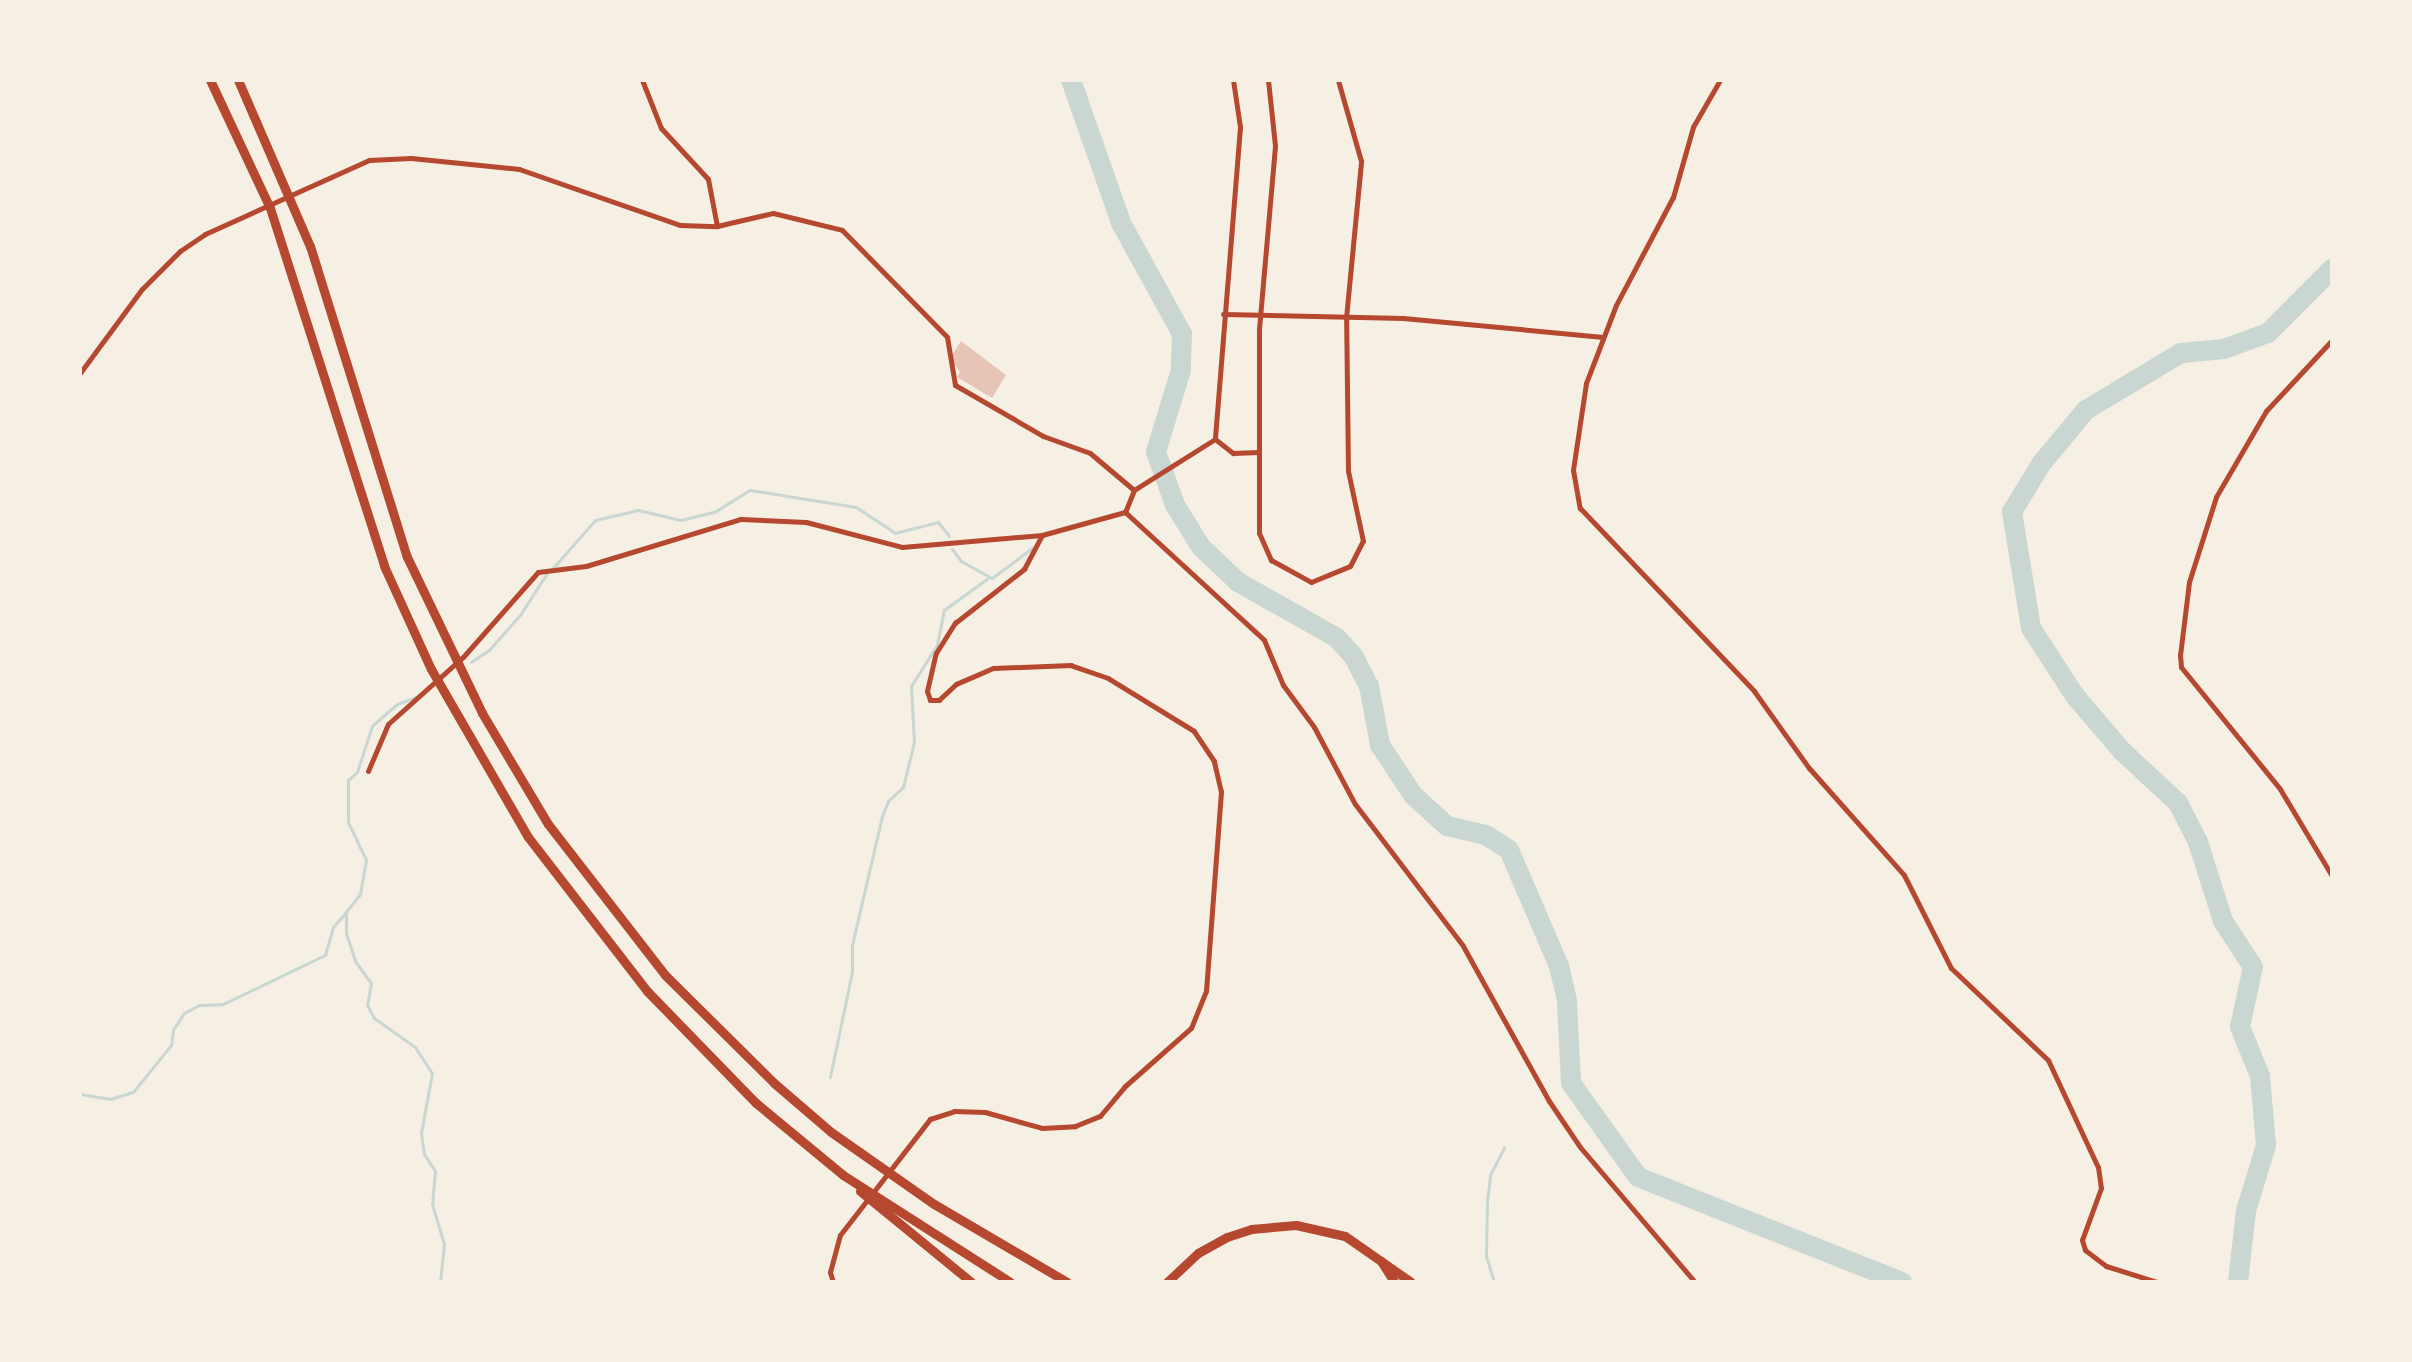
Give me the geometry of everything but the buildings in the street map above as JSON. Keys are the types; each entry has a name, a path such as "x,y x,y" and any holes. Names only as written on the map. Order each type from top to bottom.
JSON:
{"highway":[{"path":"210,80 270,208 364,511 431,669 528,837 657,1002 756,1103 843,1175 888,1218 971,1282"},
{"path":"238,80 310,246 387,503 452,658 548,824 665,975 774,1083 885,1170 1067,1282"},
{"path":"843,1175 1010,1282"},
{"path":"1168,1280 1198,1253 1251,1229 1323,1229 1373,1252 1411,1282"},
{"path":"1373,1252 1394,1282"}],"street":[{"path":"642,80 661,128 708,179 717,226"},
{"path":"1125,512 1134,490 1194,456 1215,439 1240,127 1233,80"},
{"path":"1268,80 1275,146 1261,315 1259,533 1265,554 1303,581 1350,566 1363,541 1348,471 1346,318 1361,161 1338,80"},
{"path":"1720,80 1693,127 1681,176 1603,337 1580,403 1573,470 1580,508 1615,551 1754,691 1809,768 1904,875 1951,968 2048,1060 2098,1167 2101,1188 2082,1240 2085,1250 2106,1266 2157,1282"},
{"path":"80,373 142,289 205,234 356,164 411,158 519,169 680,225 717,226 773,213 842,230 947,337 955,385 1043,436 1090,453 1134,490"},
{"path":"1223,314 1346,318 1603,337"},
{"path":"2332,340 2266,411 2216,497 2189,582 2181,667 2260,759 2332,876"},
{"path":"1215,439 1233,453 1259,452"},
{"path":"368,771 388,724 463,657 538,572 586,566 741,519 806,522 902,547 1042,535 1125,512"},
{"path":"1125,512 1264,640 1270,656 1355,804 1463,946 1557,1112 1695,1282"},
{"path":"833,1282 830,1272 840,1235 915,1134 930,1119 954,1111 985,1112 1042,1128 1075,1126 1100,1116 1124,1087 1191,1028 1206,991 1221,792 1214,761 1194,731 1108,678 1071,665 993,668 956,684 939,700 930,700 927,691 936,653 955,623 1024,569 1042,535"}],"waterway":[{"path":"1071,80 1121,223 1182,334 1181,370 1156,452 1175,505 1201,547 1238,582 1337,638 1354,657 1369,686 1380,745 1413,795 1447,826 1486,835 1509,850 1559,966 1567,1001 1571,1083 1638,1177 1902,1282"},
{"path":"2238,1282 2246,1211 2266,1145 2260,1076 2240,1027 2253,967 2223,921 2198,842 2178,803 2122,751 2075,696 2031,628 2012,512 2041,464 2086,410 2181,353 2224,349 2268,333 2332,269"},
{"path":"552,569 595,520 638,510 681,520 716,511 750,490 856,507 895,533 938,522 949,536"},
{"path":"952,549 961,561 992,578 1032,548"},
{"path":"471,662 489,650 520,615 547,573"},
{"path":"830,1077 852,972 852,945 882,816 888,801 903,787 914,742 911,686 937,645 944,610 988,578"},
{"path":"416,697 397,704 372,726 357,772 348,780 348,822 366,860 360,894 346,912 346,933 355,961 371,983 367,1005 374,1018 415,1047 432,1073 421,1133 424,1154 435,1171 432,1204 444,1244 440,1282"},
{"path":"80,1094 110,1099 133,1092 171,1045 173,1030 184,1013 199,1005 223,1004 325,955 333,927 345,913"},
{"path":"1494,1282 1486,1255 1487,1201 1490,1175 1504,1147"}]}
